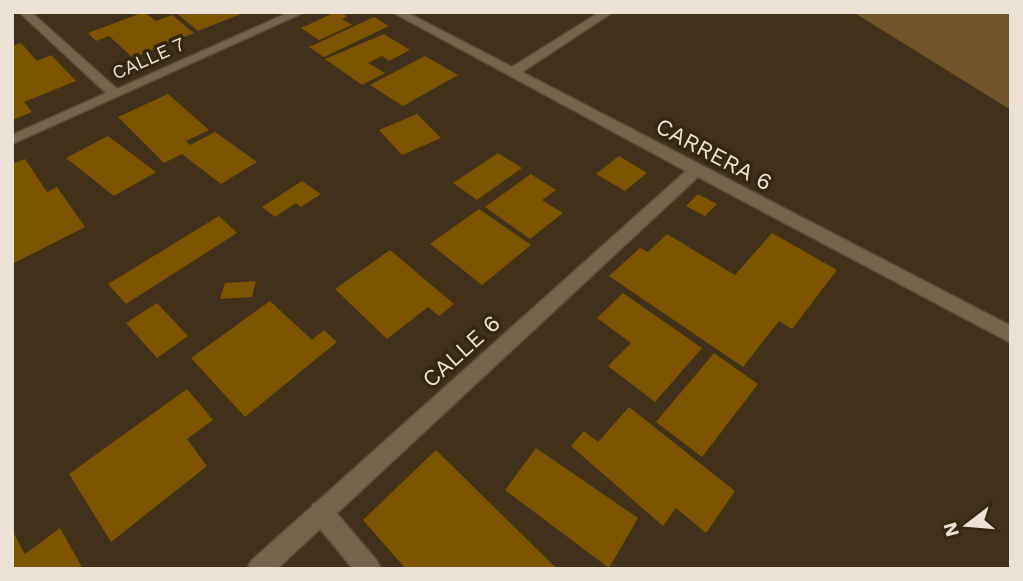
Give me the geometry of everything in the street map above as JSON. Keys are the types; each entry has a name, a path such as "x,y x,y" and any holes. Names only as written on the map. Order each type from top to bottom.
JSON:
{"street":[{"path":"24,12 115,94"},
{"name":"CALLE 7","path":"12,140 300,12"},
{"name":"CARRERA 6","path":"397,12 1011,335"},
{"path":"512,73 608,12"},
{"name":"CALLE 6","path":"259,569 696,170"},
{"path":"321,512 369,569"}],"shaded area":[{"path":"853,12 1011,12 1011,110"}],"building":[{"path":"144,12 156,21 172,15 194,33 133,58 109,36 96,41 88,33"},
{"path":"175,12 246,12 198,31"},
{"path":"336,12 348,16 342,19 352,25 319,40 301,28"},
{"path":"374,17 389,26 324,57 309,47"},
{"path":"384,34 410,50 389,61 382,56 368,63 385,73 362,85 325,59"},
{"path":"21,43 37,61 51,55 76,81 24,102 32,112 12,120 12,46"},
{"path":"425,56 458,75 403,106 370,85"},
{"path":"168,94 209,130 186,141 190,145 215,132 257,162 221,184 182,154 164,163 118,117"},
{"path":"417,114 441,138 402,155 379,130"},
{"path":"108,136 156,172 114,196 66,158"},
{"path":"498,153 522,168 477,200 453,183"},
{"path":"619,156 647,173 625,191 596,174"},
{"path":"25,159 47,192 57,187 85,227 12,264 12,164"},
{"path":"531,174 556,190 542,200 563,213 530,239 485,207"},
{"path":"302,181 321,194 301,207 296,203 275,217 262,207"},
{"path":"698,194 717,204 705,216 686,206"},
{"path":"479,209 531,245 482,285 430,244"},
{"path":"219,216 237,233 126,304 108,284"},
{"path":"772,233 837,270 792,329 779,321 743,367 609,276 640,248 648,252 667,234 735,275"},
{"path":"390,250 454,304 439,316 428,307 387,339 335,289"},
{"path":"256,281 252,297 220,299 225,283"},
{"path":"623,293 702,348 655,402 608,366 631,343 597,318"},
{"path":"270,301 312,340 324,330 337,342 245,417 191,358"},
{"path":"157,303 188,336 157,358 126,323"},
{"path":"714,353 758,384 702,457 656,422"},
{"path":"187,389 213,420 187,439 207,466 111,542 69,474"},
{"path":"629,407 735,491 706,533 676,508 663,526 571,446 584,431 598,442"},
{"path":"536,448 638,518 609,568 505,490"},
{"path":"436,450 557,569 406,569 363,520"},
{"path":"60,528 83,569 12,569 12,530 25,554"}]}
